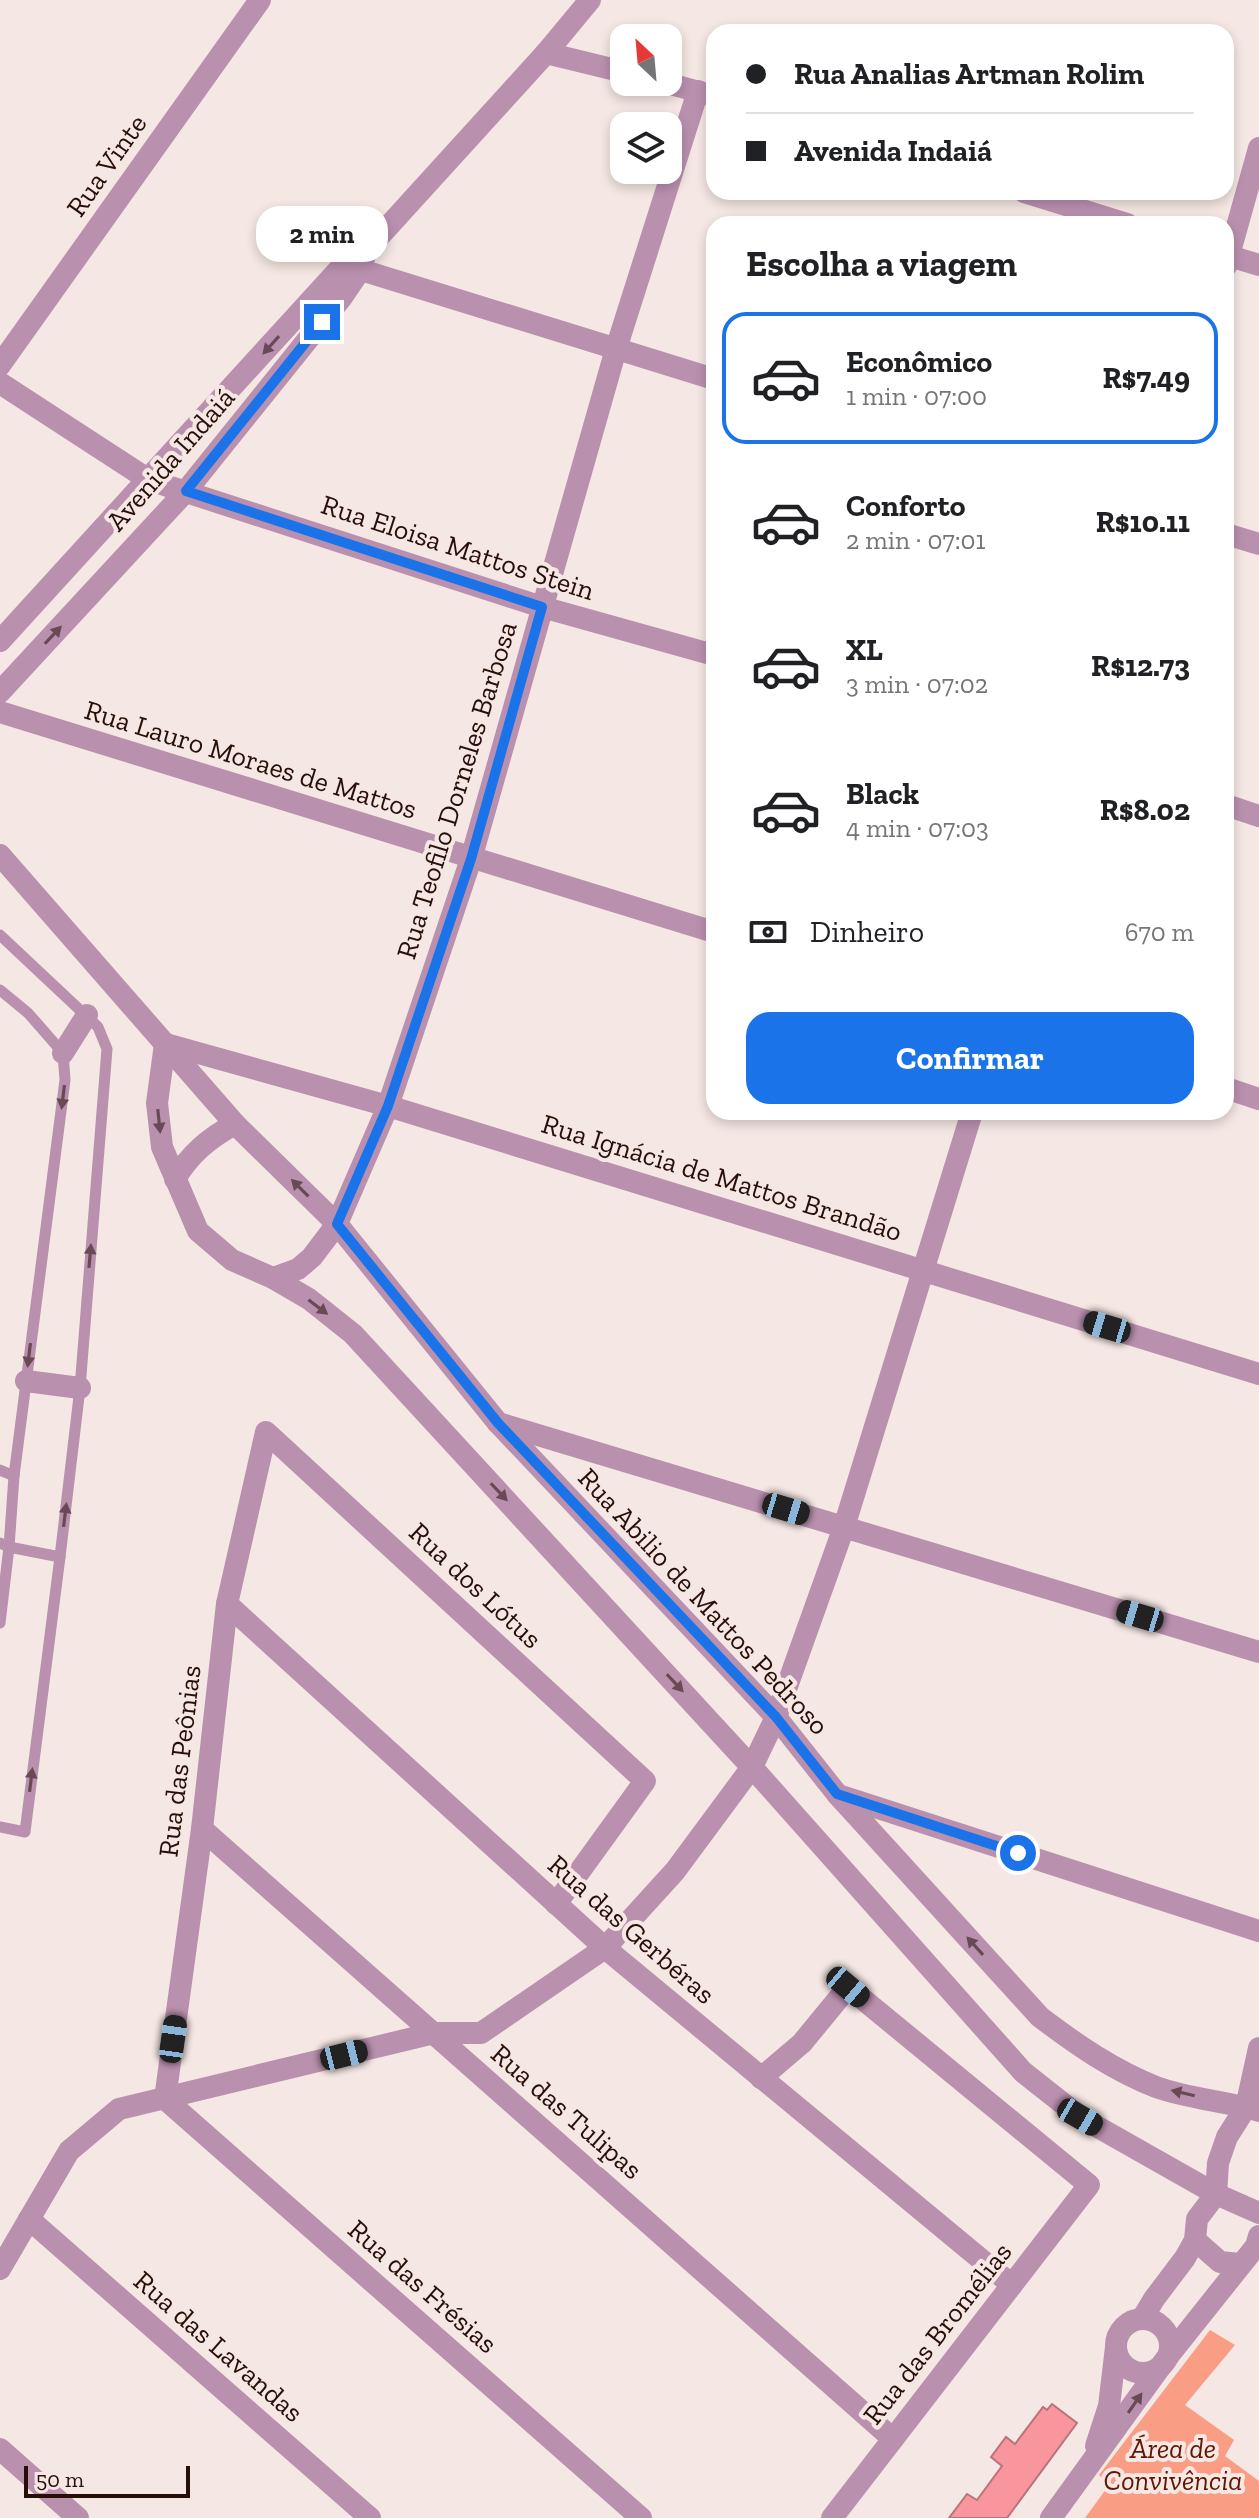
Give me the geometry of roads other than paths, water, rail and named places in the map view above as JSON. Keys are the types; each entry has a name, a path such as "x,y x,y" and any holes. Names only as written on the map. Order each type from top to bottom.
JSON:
{"street":[{"name":"Rua Vinte","path":"0,365 260,0"},
{"name":"Avenida Indaiá","path":"0,641 357,261 546,53 590,0"},
{"path":"546,53 610,69"},
{"path":"682,87 706,93"},
{"name":"Rua Teofilo Dorneles Barbosa","path":"273,1278 298,1269 312,1257 337,1224 388,1106 471,859 616,349 706,93"},
{"path":"1234,235 1259,148"},
{"path":"1050,200 1101,216"},
{"path":"1234,260 1259,265"},
{"name":"Avenida Indaiá","path":"0,692 186,491 342,297 357,261"},
{"path":"357,261 706,377"},
{"name":"Rua Eloisa Mattos Stein","path":"0,383 149,480 542,607 706,653"},
{"path":"1234,536 1259,544"},
{"name":"Rua Lauro Moraes de Mattos","path":"0,712 706,930"},
{"path":"1234,808 1259,816"},
{"name":"Rua Abilio de Mattos Pedroso","path":"0,855 235,1124 337,1224 498,1423 776,1717 837,1794 1040,2017 1113,2068 1159,2088 1252,2109"},
{"path":"63,1053 87,1015"},
{"path":"165,1044 157,1103 162,1147 198,1231 232,1260 273,1278 309,1299 353,1334 755,1770 1023,2072 1080,2117 1216,2194 1259,2213"},
{"name":"Rua Ignácia de Mattos Brandão","path":"165,1044 388,1106 1259,1374"},
{"path":"1234,1091 1259,1099"},
{"path":"0,2269 69,2151 119,2109 434,2033 481,2033 609,1952 755,1770 844,1527 970,1120"},
{"path":"175,1179 187,1159 215,1135 235,1124"},
{"path":"26,1381 80,1388"},
{"path":"498,1423 1259,1652"},
{"name":"Rua das Peônias","path":"165,2099 202,1829 227,1604 266,1432"},
{"name":"Rua dos Lótus","path":"266,1432 645,1781 556,1904"},
{"name":"Rua das Gerbéras","path":"227,1604 609,1952 1012,2285"},
{"path":"837,1794 1259,1931"},
{"name":"Rua das Tulipas","path":"202,1829 893,2439"},
{"name":"Rua das Bromélias","path":"761,2078 802,2043 848,1987 1089,2185 832,2518"},
{"path":"1142,2319 1195,2240 1197,2219 1216,2194 1218,2163 1227,2137 1252,2109 1259,2048"},
{"name":"Rua das Frésias","path":"165,2099 641,2518"},
{"name":"Rua das Lavandas","path":"29,2219 370,2518"},
{"path":"1051,2518 1166,2359 1256,2246 1259,2236"},
{"path":"1195,2240 1220,2262 1240,2264"},
{"path":"1090,2467 1109,2406 1116,2343 1118,2336 1128,2324 1142,2319 1158,2323 1170,2343 1166,2359 1153,2371 1135,2372 1121,2361 1116,2343"},
{"path":"0,2449 78,2518"}],"lane":[{"path":"0,935 87,1015 98,1027 107,1049 80,1388 25,1832 0,1827"},
{"path":"0,990 28,1013 63,1053 65,1080 4,1545 0,1623"},
{"path":"0,1470 14,1476"},
{"path":"4,1545 60,1557"}],"park label":[{"name":"Área de Convivência","path":"1173,2464"}]}
